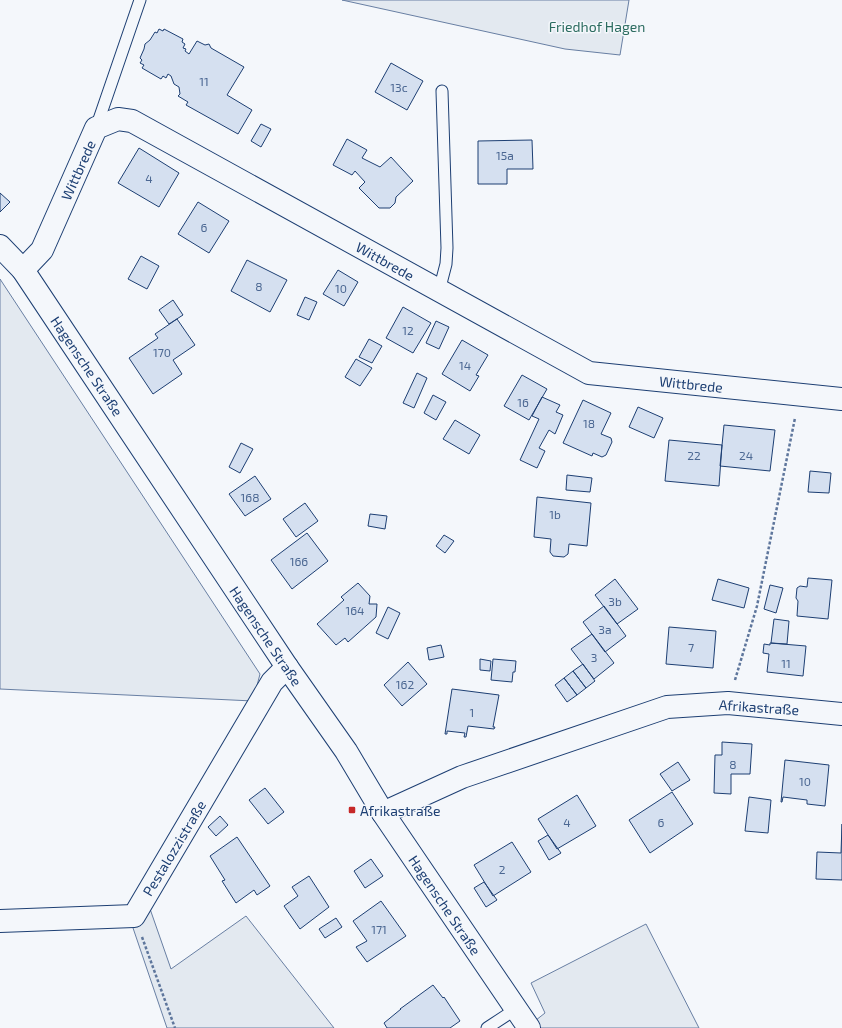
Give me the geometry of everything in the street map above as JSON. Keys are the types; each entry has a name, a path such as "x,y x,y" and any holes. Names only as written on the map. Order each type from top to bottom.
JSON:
{"street":[{"name":"Wittbrede","path":"23,270 42,250 96,128 118,119 132,121 589,374 842,399"},
{"name":"Hagensche Straße","path":"0,246 23,270 286,667 346,751 383,814 529,1028"},
{"name":"Pestalozzistraße","path":"134,916 272,682 286,667"},
{"name":"Afrikastraße","path":"383,814 462,777 667,707 728,703 842,714"},
{"path":"0,921 134,916"}],"lane":[{"path":"96,128 140,0"},
{"path":"439,290 446,264 447,248 442,91"},
{"path":"487,1028 516,1009"}],"path":[{"path":"728,703 757,606 800,394"},
{"path":"134,916 175,1028"}],"green space":[{"name":"Friedhof Hagen","path":"342,0 629,0 620,55 565,49"},
{"path":"0,279 260,674 253,701 0,689"},
{"path":"149,906 171,969 246,916 334,1028 167,1028 132,925"},
{"path":"646,924 699,1028 526,1028 545,1013 531,983"}],"building":[{"path":"159,29 163,31 164,29 183,39 182,42 185,44 183,48 186,49 185,51 189,54 197,41 205,45 209,44 211,48 244,67 227,95 252,110 238,134 186,105 188,102 178,96 180,94 179,87 174,84 171,76 168,74 166,78 163,76 161,79 142,68 144,65 140,63 142,60 140,58 145,44 150,40 155,32 157,33"},
{"path":"391,63 423,81 407,110 375,92"},
{"path":"261,124 271,129 261,147 251,141"},
{"path":"347,139 367,150 362,158 380,167 391,157 413,181 396,197 395,203 390,208 379,208 359,188 365,182 355,171 352,175 333,165"},
{"path":"532,140 533,169 507,169 507,184 478,184 478,141"},
{"path":"139,148 179,173 159,207 118,183"},
{"path":"0,193 10,202 0,212"},
{"path":"198,202 229,221 209,253 178,234"},
{"path":"141,256 159,266 147,289 128,279"},
{"path":"247,260 287,280 270,312 231,291"},
{"path":"338,270 358,282 344,306 323,294"},
{"path":"305,297 317,302 309,320 297,315"},
{"path":"173,300 183,315 169,324 159,310"},
{"path":"403,307 431,323 413,353 386,338"},
{"path":"177,319 195,345 173,360 182,374 153,394 129,358 158,338 155,334"},
{"path":"436,321 449,327 439,349 426,343"},
{"path":"369,339 382,346 372,363 359,357"},
{"path":"462,340 488,355 476,375 479,376 470,391 442,374"},
{"path":"356,359 372,368 360,386 345,377"},
{"path":"417,373 427,378 414,408 403,403"},
{"path":"522,375 547,389 529,420 504,406"},
{"path":"433,395 446,402 436,420 424,413"},
{"path":"542,397 560,405 556,412 563,415 555,434 549,430 539,448 545,451 537,468 520,460 539,419 532,416"},
{"path":"583,400 611,413 601,434 611,438 612,442 606,455 602,457 593,453 592,456 563,443"},
{"path":"638,407 663,418 654,438 629,427"},
{"path":"455,420 480,435 469,454 443,439"},
{"path":"724,425 775,430 770,471 720,466"},
{"path":"669,440 722,445 719,486 665,481"},
{"path":"241,443 253,449 240,473 229,467"},
{"path":"810,471 831,473 829,493 808,492"},
{"path":"567,475 592,478 590,492 566,490"},
{"path":"255,476 271,499 245,516 229,494"},
{"path":"537,497 591,503 587,546 569,544 568,554 564,557 553,556 550,552 551,539 534,537"},
{"path":"305,503 318,521 296,537 283,519"},
{"path":"370,514 387,516 385,529 368,526"},
{"path":"307,533 328,561 292,589 271,560"},
{"path":"444,535 454,541 445,553 436,546"},
{"path":"808,578 832,580 828,619 797,616 797,588 800,586 807,587"},
{"path":"615,579 638,609 617,624 595,595"},
{"path":"718,579 749,588 744,608 712,600"},
{"path":"358,583 370,596 369,604 377,604 376,617 348,642 345,638 336,645 317,624 344,600 341,597"},
{"path":"770,585 783,588 776,613 764,609"},
{"path":"604,606 626,636 605,652 583,622"},
{"path":"388,607 400,613 388,639 376,633"},
{"path":"774,619 789,621 787,644 771,643"},
{"path":"669,627 716,631 713,668 666,664"},
{"path":"592,634 614,663 594,679 571,649"},
{"path":"770,643 806,646 803,676 767,672 769,654 763,653 764,644 770,645"},
{"path":"441,645 444,657 429,660 427,648"},
{"path":"480,659 491,661 490,671 480,670"},
{"path":"493,659 516,661 512,682 491,680"},
{"path":"408,662 427,684 402,706 384,685"},
{"path":"583,664 595,681 586,688 573,671"},
{"path":"573,671 586,688 577,695 564,678"},
{"path":"564,678 577,695 567,702 555,685"},
{"path":"452,689 499,695 493,727 495,727 494,729 468,726 466,737 464,737 465,733 447,731 447,734 445,734"},
{"path":"722,742 752,744 750,774 731,774 731,794 714,793 715,755 722,755"},
{"path":"785,760 829,765 825,806 807,804 807,800 783,797 781,802"},
{"path":"678,762 690,780 672,791 660,774"},
{"path":"265,788 284,812 268,824 249,800"},
{"path":"672,792 693,824 650,853 629,820"},
{"path":"577,795 596,826 557,849 538,819"},
{"path":"749,797 771,800 768,833 745,831"},
{"path":"220,816 228,825 216,836 208,827"},
{"path":"842,824 842,880 816,879 817,852 841,853"},
{"path":"548,835 561,853 549,860 538,841"},
{"path":"237,837 270,886 257,895 254,890 236,903 222,881 225,880 210,856"},
{"path":"512,842 531,872 493,896 474,865"},
{"path":"371,859 383,876 365,888 354,871"},
{"path":"309,876 329,907 300,929 284,906 298,896 292,887"},
{"path":"484,882 497,900 486,907 474,888"},
{"path":"381,901 406,936 367,962 356,947 367,941 353,921"},
{"path":"336,918 342,927 325,938 319,929"},
{"path":"433,985 443,998 444,997 460,1021 450,1028 387,1028 384,1023 400,1009"}],"place":[{"name":"Afrikastraße","path":"352,810"}]}
